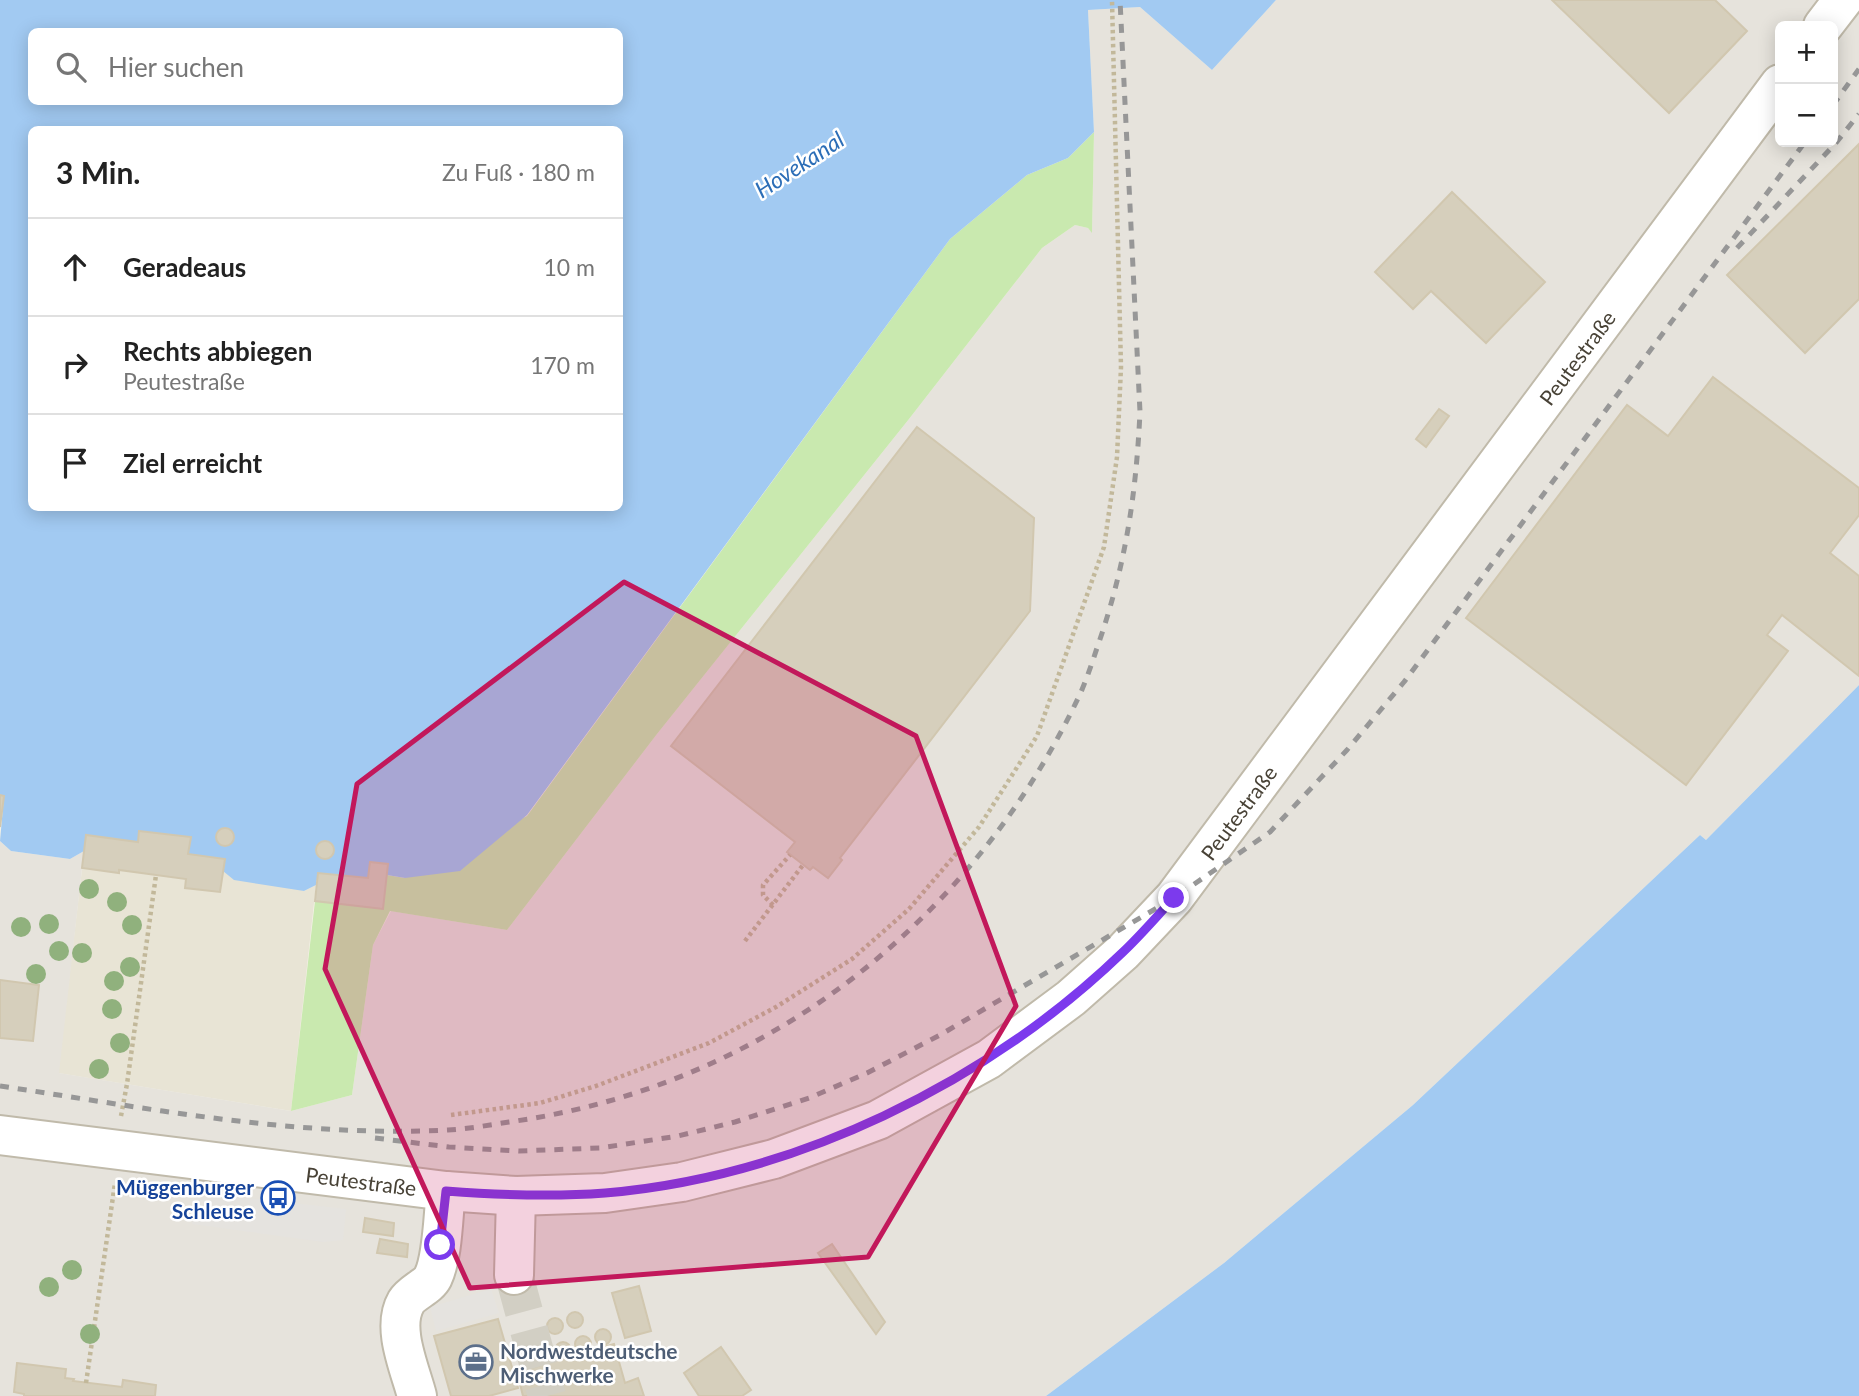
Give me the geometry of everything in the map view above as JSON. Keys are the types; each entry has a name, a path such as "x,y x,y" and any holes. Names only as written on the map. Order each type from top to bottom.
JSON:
{"street":[{"path":"1827,21 1843,0"},
{"name":"Peutestraße","path":"0,1135 446,1191 516,1196 605,1193 682,1182 774,1159 877,1120 989,1059 1071,998 1123,952 1174,898 1779,84"},
{"path":"417,1396 399,1328 400,1314 408,1299 433,1279 446,1191"},
{"path":"514,1275 516,1196"}],"path":[{"path":"451,1115 540,1103 596,1086 696,1048 776,1007 852,959 909,909 979,827 1037,736 1104,547 1117,457 1121,367 1112,0"},
{"path":"773,905 764,895 763,885 790,855"},
{"path":"745,941 803,865"},
{"path":"86,1383 156,875"}],"highlighted area":[{"path":"624,582 916,736 1016,1006 868,1257 470,1288 325,969 357,784"}],"shaded area":[{"path":"1276,0 1859,0 1859,685 1706,840 1700,835 1413,1105 1224,1263 1046,1396 0,1396 0,841 11,851 70,859 84,851 59,1073 291,1111 352,1095 373,945 391,911 507,930 657,734 1042,248 1075,225 1088,228 1092,232 1094,132 1088,10 1140,7 1212,70"},
{"path":"139,831 191,837 304,891 316,885 291,1111 58,1073 86,835 137,842"},
{"path":"196,1192 346,1209 343,1240 323,1242 192,1224"},
{"path":"491,1289 499,1313 436,1331 430,1307"}],"green space":[{"path":"1094,132 1092,233 1088,228 1075,225 1042,248 657,734 507,930 390,911 373,945 352,1095 291,1111 315,901 383,908 387,875 405,878 527,816 950,239 1027,175 1068,158"}],"water":[{"name":"Hovekanal","path":"0,0 1276,0 1212,70 1140,7 1088,10 1094,132 1068,158 1027,175 950,239 527,815 460,871 405,878 387,875 387,864 371,862 368,878 318,873 316,885 304,891 234,880 223,871 224,859 188,854 190,837 139,831 138,842 86,835 84,851 70,859 11,851 0,841 4,796 0,795"},
{"path":"1859,685 1859,1396 1046,1396 1224,1263 1413,1105 1700,835 1706,840"}],"building":[{"path":"1552,0 1715,0 1747,31 1669,113"},
{"path":"1859,144 1859,299 1805,353 1727,275"},
{"path":"1452,192 1545,282 1486,343 1431,291 1413,309 1375,272"},
{"path":"1713,377 1859,488 1859,515 1830,553 1859,576 1859,676 1782,615 1767,635 1788,651 1686,785 1466,618 1627,405 1668,436"},
{"path":"1439,409 1449,416 1426,447 1416,439"},
{"path":"917,427 1034,518 1030,611 840,858 842,860 828,878 813,867 810,870 787,852 795,842 671,746"},
{"path":"0,795 4,796 0,827"},
{"path":"225,828 231,831 234,837 231,843 225,846 219,843 216,837 219,831"},
{"path":"139,831 191,837 188,854 225,859 220,892 185,888 186,879 82,868 86,835 138,842"},
{"path":"325,841 331,844 334,850 331,856 325,859 319,856 316,850 319,844"},
{"path":"370,862 388,864 383,909 315,901 318,873 368,878"},
{"path":"0,980 39,985 33,1041 0,1038"},
{"path":"365,1218 394,1223 393,1236 363,1232"},
{"path":"380,1239 408,1244 407,1257 377,1253"},
{"path":"832,1244 885,1322 876,1334 818,1253"},
{"path":"639,1286 651,1331 625,1338 612,1293"},
{"path":"572,1312 578,1312 583,1320 581,1326 572,1328 567,1323 567,1317"},
{"path":"552,1318 558,1318 563,1326 561,1332 552,1334 547,1329 547,1323"},
{"name":"Nordwestdeutsche Mischwerke","path":"498,1319 518,1388 489,1396 451,1396 434,1336"},
{"path":"600,1329 606,1329 611,1337 609,1343 600,1345 595,1340 595,1334"},
{"path":"580,1336 586,1336 591,1344 589,1350 580,1352 575,1347 575,1341"},
{"path":"560,1342 566,1342 571,1350 569,1356 560,1358 555,1353 555,1347"},
{"path":"614,1344 625,1383 638,1378 644,1396 523,1396 517,1372"},
{"path":"721,1347 751,1390 742,1396 699,1396 684,1373"},
{"path":"17,1363 66,1369 65,1378 74,1379 73,1381 122,1387 123,1380 156,1385 155,1396 24,1396 14,1392"}],"tunnel":[{"path":"514,1275 547,1396"}],"railway":[{"path":"0,1086 167,1112 336,1130 448,1130 509,1122 602,1103 690,1073 773,1031 850,980 920,920 982,852 1036,775 1081,692 1107,618 1122,561 1136,473 1140,412 1120,0"},
{"path":"1838,98 1859,69"},
{"path":"1737,248 1835,144 1859,114"},
{"path":"375,1138 449,1147 519,1151 600,1148 678,1136 735,1122 809,1098 867,1073 940,1035 1174,898 1270,832 1347,750 1404,682 1801,147"}],"place":[{"name":"Müggenburger Schleuse","path":"278,1198"},
{"name":"Nordwestdeutsche Mischwerke","path":"476,1362"}],"route":[{"path":"440,1245 446,1191 516,1196 605,1193 682,1182 774,1159 877,1120 989,1059 1071,998 1123,952 1174,898"}]}
